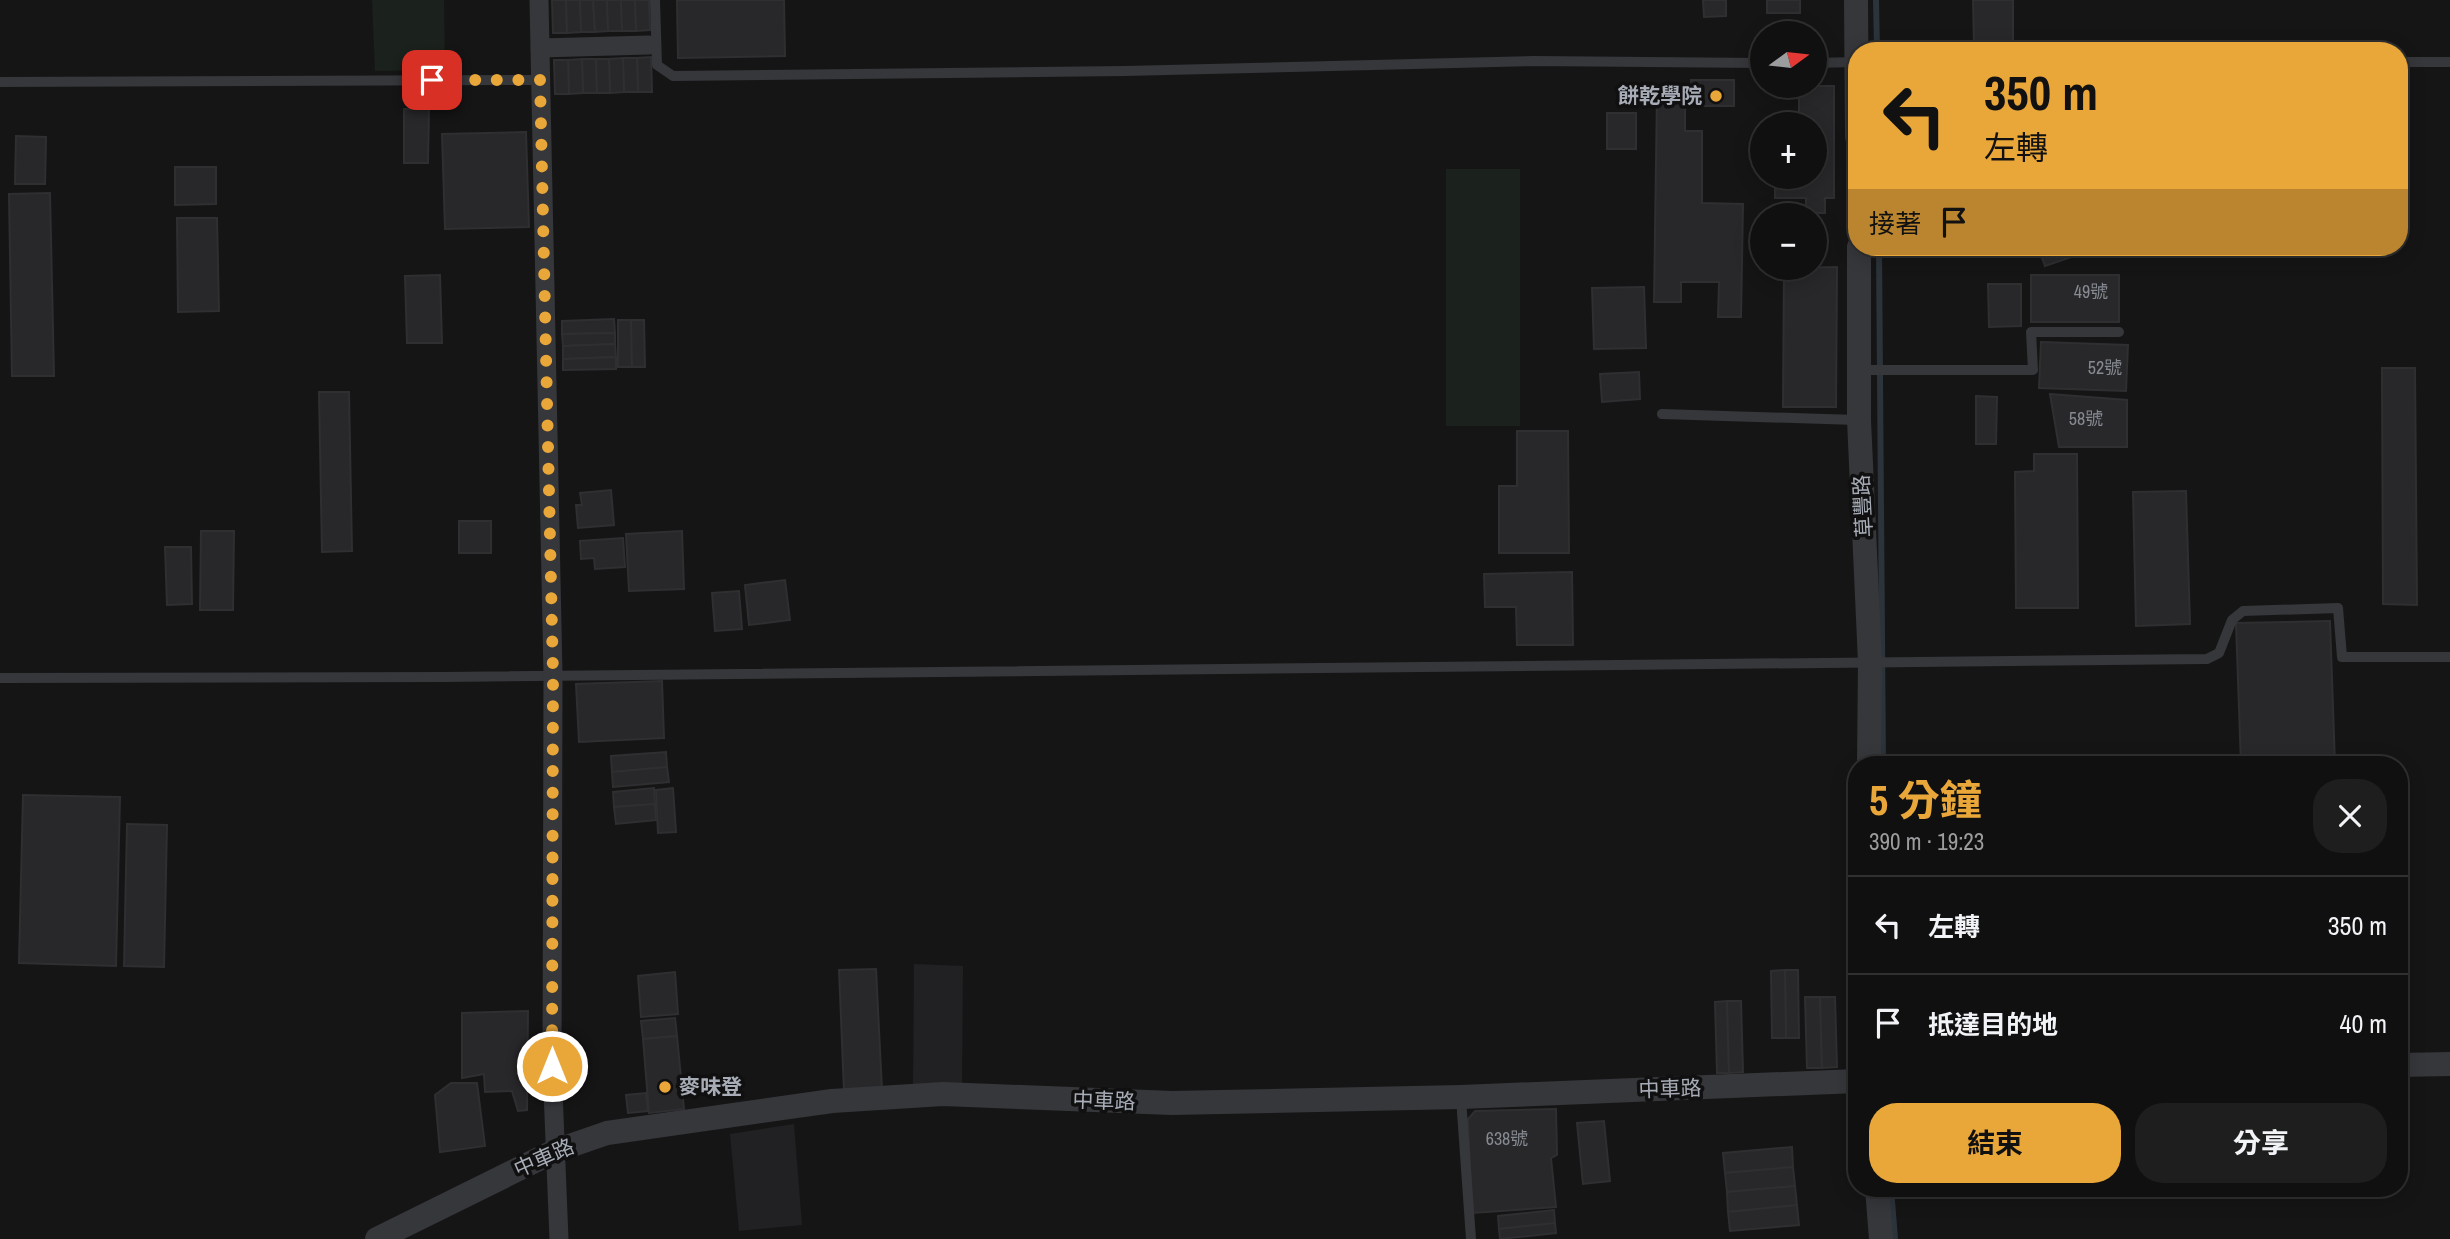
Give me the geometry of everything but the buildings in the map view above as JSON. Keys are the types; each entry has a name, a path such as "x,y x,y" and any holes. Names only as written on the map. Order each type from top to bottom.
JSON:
{"street":[{"path":"539,0 553,675 552,1066 559,1239"},
{"path":"1856,0 1856,42"},
{"path":"540,48 649,45"},
{"name":"草豐路","path":"1859,256 1859,420 1870,662 1869,756"},
{"path":"2408,1066 2450,1064"},
{"name":"中車路","path":"377,1239 555,1151 607,1133 846,1100 943,1094 1172,1103 1461,1097 1848,1081"},
{"path":"1878,1197 1881,1239"}],"lane":[{"path":"655,0 657,65 673,76 1125,71 1533,61 1750,63"},
{"path":"1827,62 1848,62"},
{"path":"2408,62 2450,62"},
{"path":"0,82 540,80"},
{"path":"1861,370 2033,370 2031,332 2119,332"},
{"path":"1662,414 1859,420"},
{"path":"0,678 2207,659 2219,653 2232,620 2242,611 2338,608 2342,657 2450,657"},
{"path":"1461,1097 1471,1239"}],"shaded area":[{"path":"372,0 444,0 445,70 375,71"},
{"path":"1446,169 1520,169 1520,426 1446,426"},
{"path":"914,964 963,966 962,1085 913,1089"},
{"path":"794,1124 802,1225 739,1231 730,1134"}],"waterway":[{"path":"1876,0 1877,42"},
{"path":"1879,256 1883,756"},
{"path":"1892,1197 1895,1239"}],"place":[{"name":"餅乾學院","path":"1716,96"},
{"name":"麥味登","path":"665,1087"}],"route":[{"path":"432,80 540,80 553,675 552,1066"}]}
